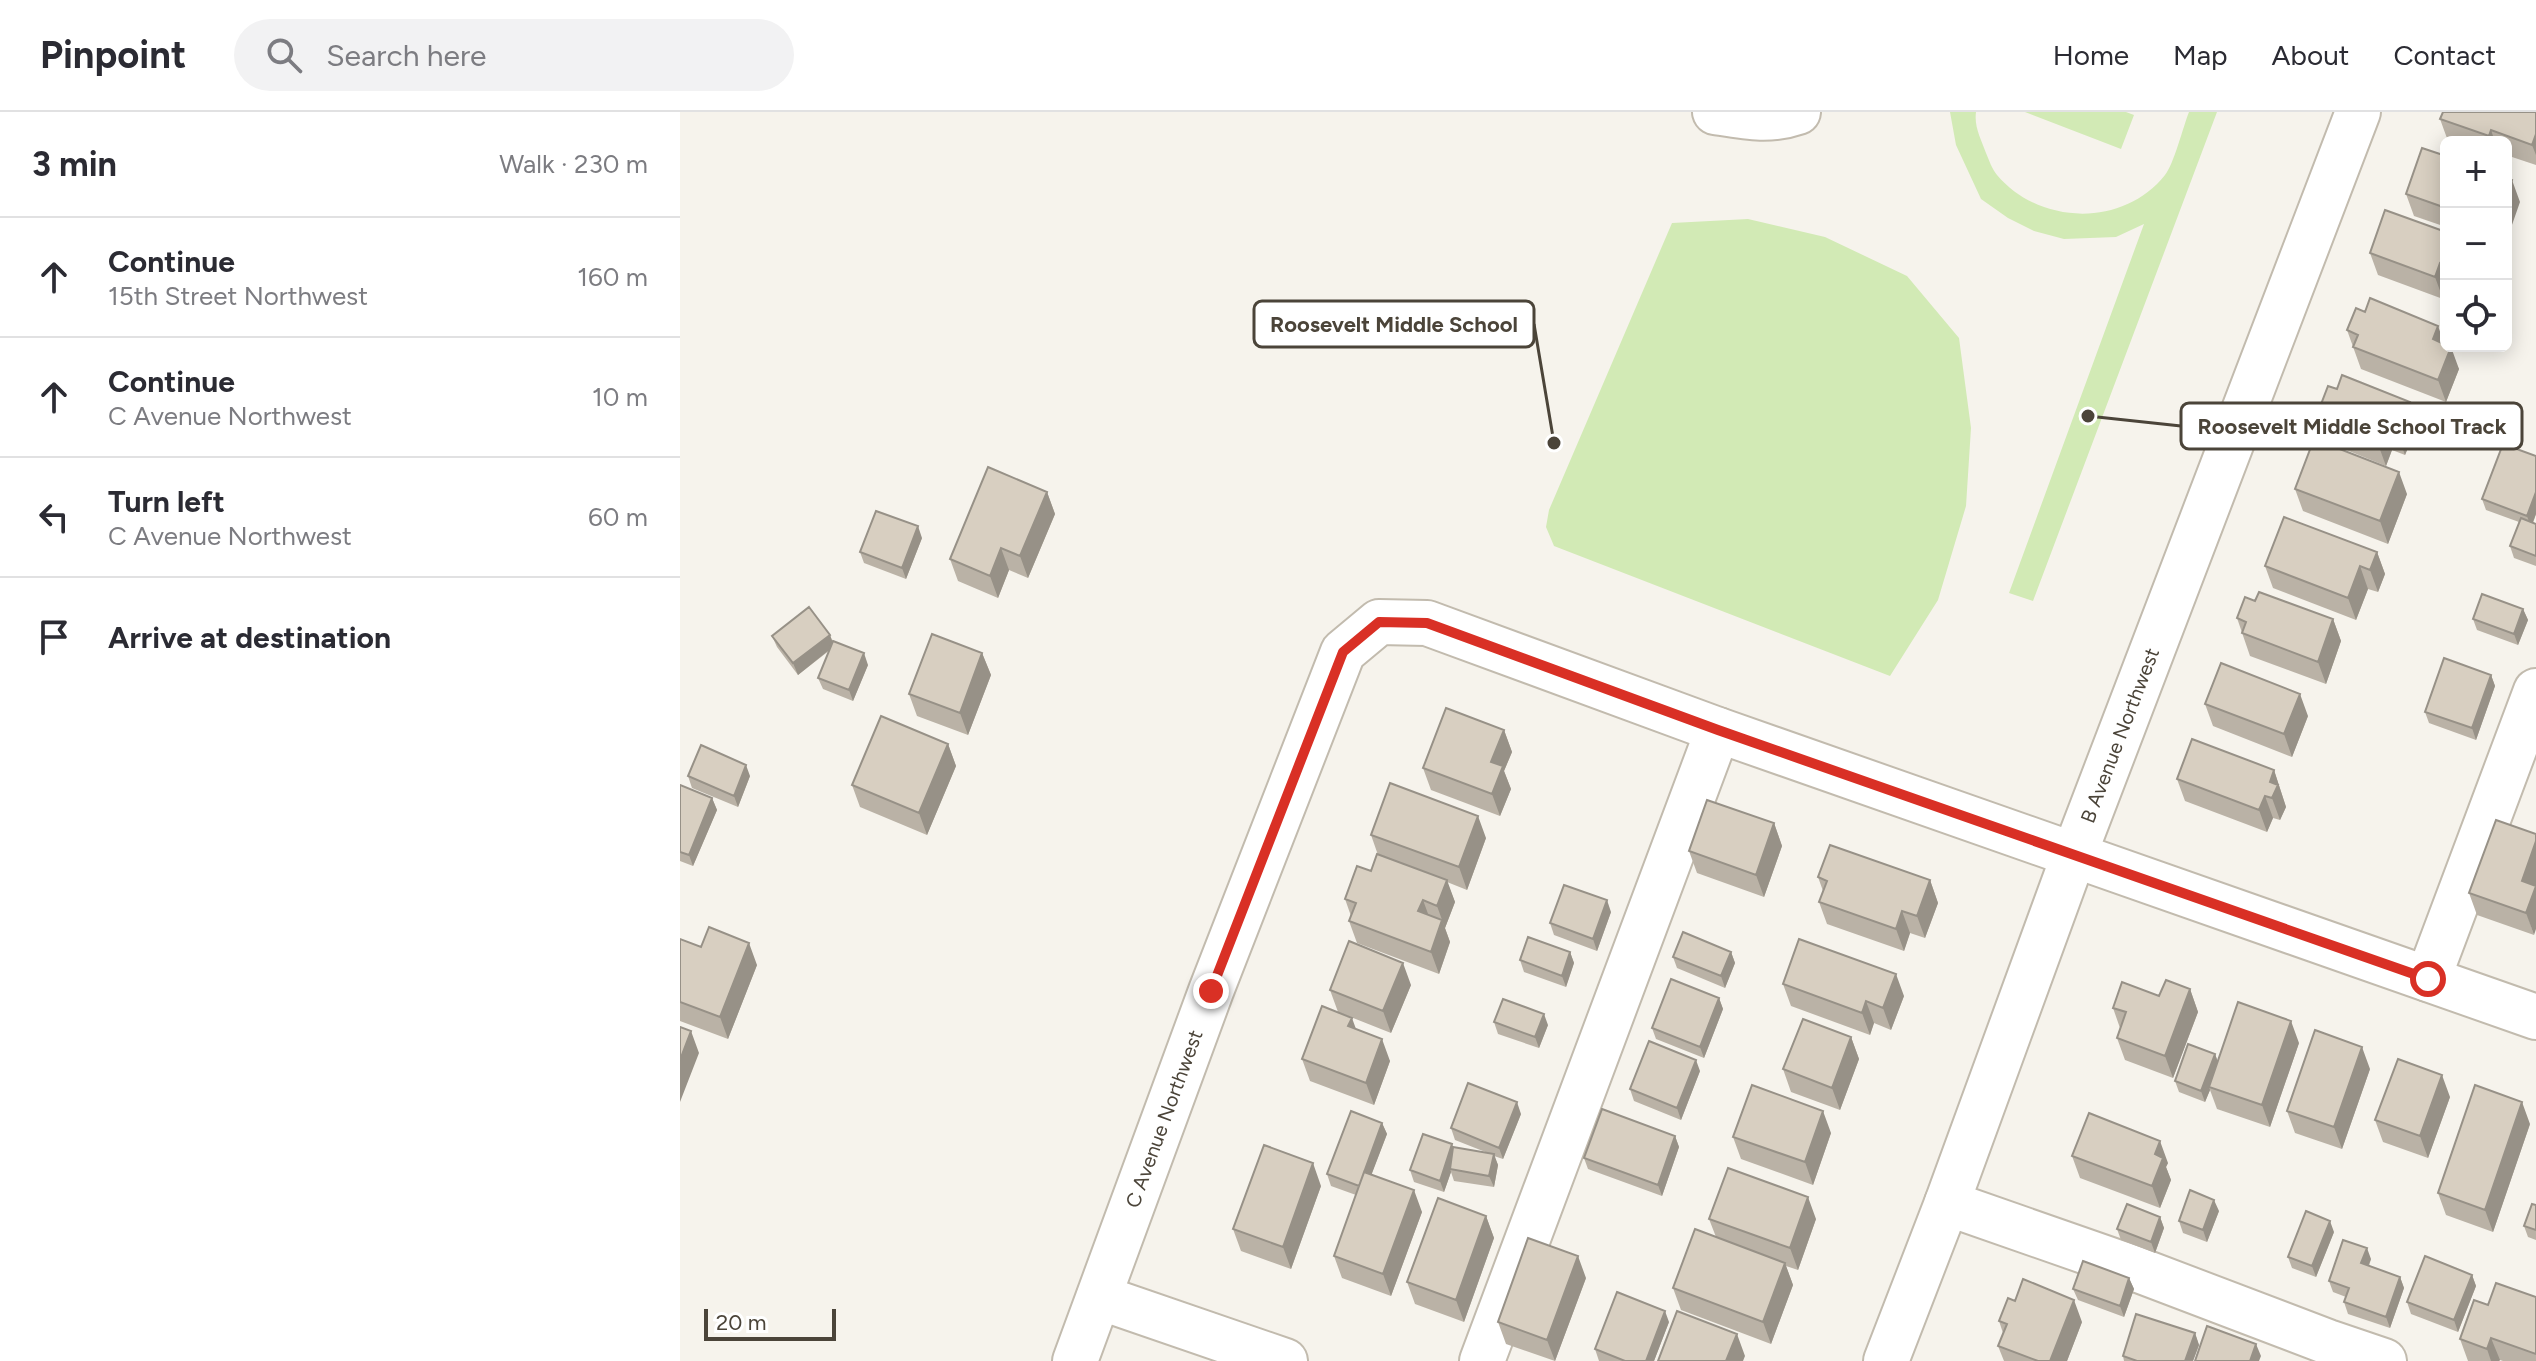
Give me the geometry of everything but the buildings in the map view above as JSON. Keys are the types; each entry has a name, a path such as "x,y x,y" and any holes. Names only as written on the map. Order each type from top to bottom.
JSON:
{"street":[{"path":"1715,112 1747,118 1779,119 1798,112"},
{"name":"B Avenue Northwest","path":"1886,1361 2074,855 2358,112"},
{"name":"C Avenue Northwest","path":"1075,1361 1211,991 1343,652 1379,622 1427,623 1718,730 2536,1017"},
{"path":"2428,979 2536,691"},
{"path":"1482,1361 1718,730"},
{"path":"1947,1203 2384,1361"},
{"path":"1099,1297 1285,1361"}],"green space":[{"path":"1950,112 1976,112 1978,133 1992,167 2015,192 2035,204 2081,214 2127,204 2147,192 2168,170 2189,112 2217,112 2033,601 2009,593 2144,224 2116,237 2064,239 2034,231 2008,218 1981,199 1956,145"},
{"path":"2025,112 2126,112 2134,115 2121,149"},
{"path":"1748,219 1825,237 1907,276 1959,338 1971,428 1966,506 1938,600 1890,676 1554,546 1546,527 1549,510 1672,223"}],"place":[{"name":"Roosevelt Middle School Track","path":"2088,416"},
{"name":"Roosevelt Middle School","path":"1554,443"}],"route":[{"path":"1211,991 1343,652 1379,622 1427,623 1718,730 2428,979"}]}
